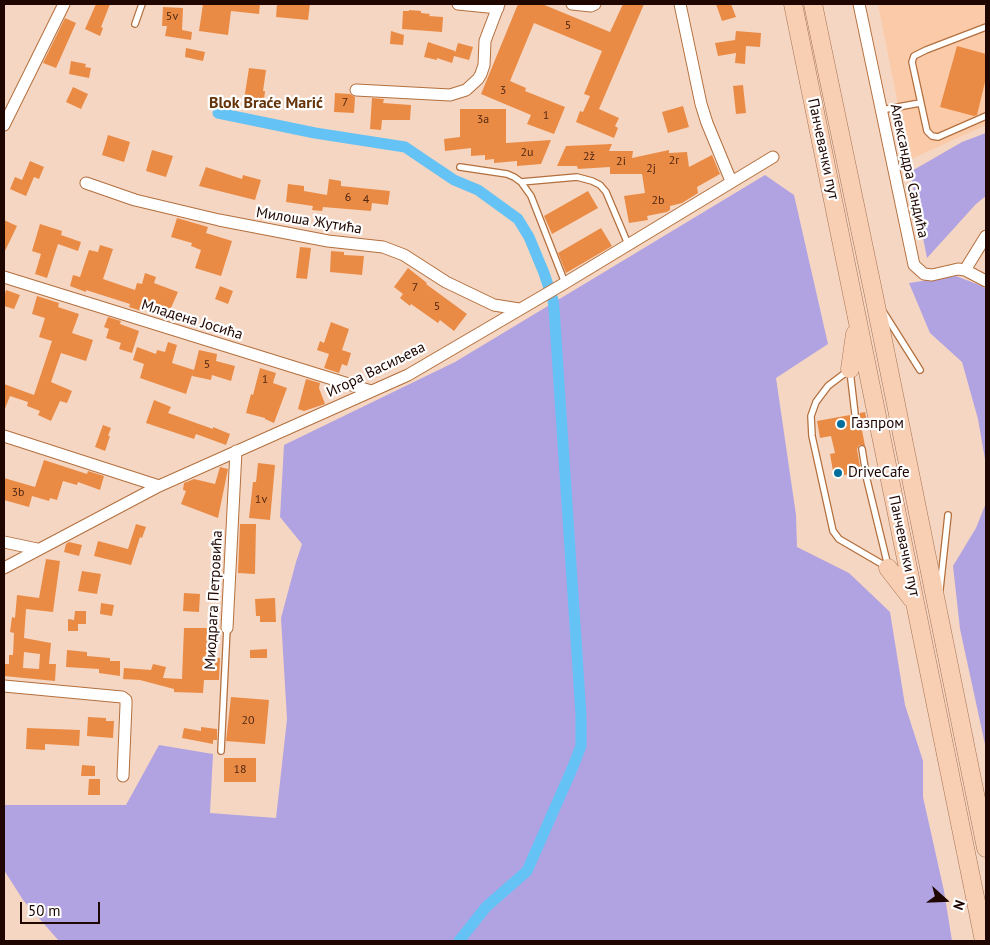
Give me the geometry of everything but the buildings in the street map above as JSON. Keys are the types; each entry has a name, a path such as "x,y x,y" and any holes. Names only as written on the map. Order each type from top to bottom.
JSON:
{"main road":[{"name":"Панчевачки пут","path":"793,4 984,941"},
{"name":"Панчевачки пут","path":"813,4 986,848"},
{"path":"850,369 856,335 854,299"},
{"path":"888,568 910,595 918,612"}],"street":[{"path":"4,125 64,4"},
{"path":"356,90 450,95 466,90 481,74 484,65 485,41 498,6 458,4"},
{"path":"572,4 591,6 595,4"},
{"path":"680,4 701,104 707,124 732,181"},
{"name":"Александра Сандића","path":"859,4 914,266 924,274 932,275 951,269 965,270"},
{"name":"Игора Васиљева","path":"4,568 159,486 408,375 773,157"},
{"name":"Милоша Жутића","path":"86,183 135,200 219,220 383,248 404,254 446,282 494,304 518,309"},
{"path":"986,236 965,270 986,281"},
{"name":"Младена Јосића","path":"4,277 371,392"},
{"path":"4,436 159,486"},
{"name":"Миодрага Петровића","path":"227,628 236,451"},
{"path":"4,542 38,549"},
{"path":"4,686 122,697 126,700 123,776"}],"lane":[{"path":"135,24 142,4"},
{"path":"986,27 914,56 912,62 927,131 932,136 938,137 986,116"},
{"path":"881,110 920,103"},
{"path":"460,167 507,174 521,182 531,196 562,284"},
{"path":"521,182 577,177 600,185 606,192 628,244"},
{"path":"874,296 920,370"},
{"path":"850,369 855,414"},
{"path":"850,369 828,386 816,402 811,416 812,436 833,531 839,539 888,568"},
{"path":"862,448 867,480 888,568"},
{"path":"938,611 948,515"},
{"name":"Миодрага Петровића","path":"221,751 227,628"}],"shaded area":[{"path":"878,4 986,4 986,125 909,160"},
{"path":"986,133 986,196 976,204 927,258 910,172 962,142"},
{"path":"765,175 794,195 828,344 776,378 796,515 797,547 849,573 890,612 905,705 923,761 923,797 944,891 952,941 59,941 23,900 4,870 4,805 126,805 159,745 213,754 210,813 276,818 287,719 281,618 302,544 280,517 284,445 455,362"},
{"path":"956,276 986,289 986,465 978,419 962,362 930,333 909,283"},
{"path":"986,503 986,749 960,629 953,566 976,528"}],"waterway":[{"path":"218,113 315,133 405,147 454,180 478,190 518,219 529,237 553,300 581,715 581,746 527,871 486,907 459,941"}],"place":[{"name":"Газпром","path":"841,424"},
{"name":"DriveCafe","path":"838,473"}],"district":[{"name":"Blok Braće Marić","path":"266,103"}]}
